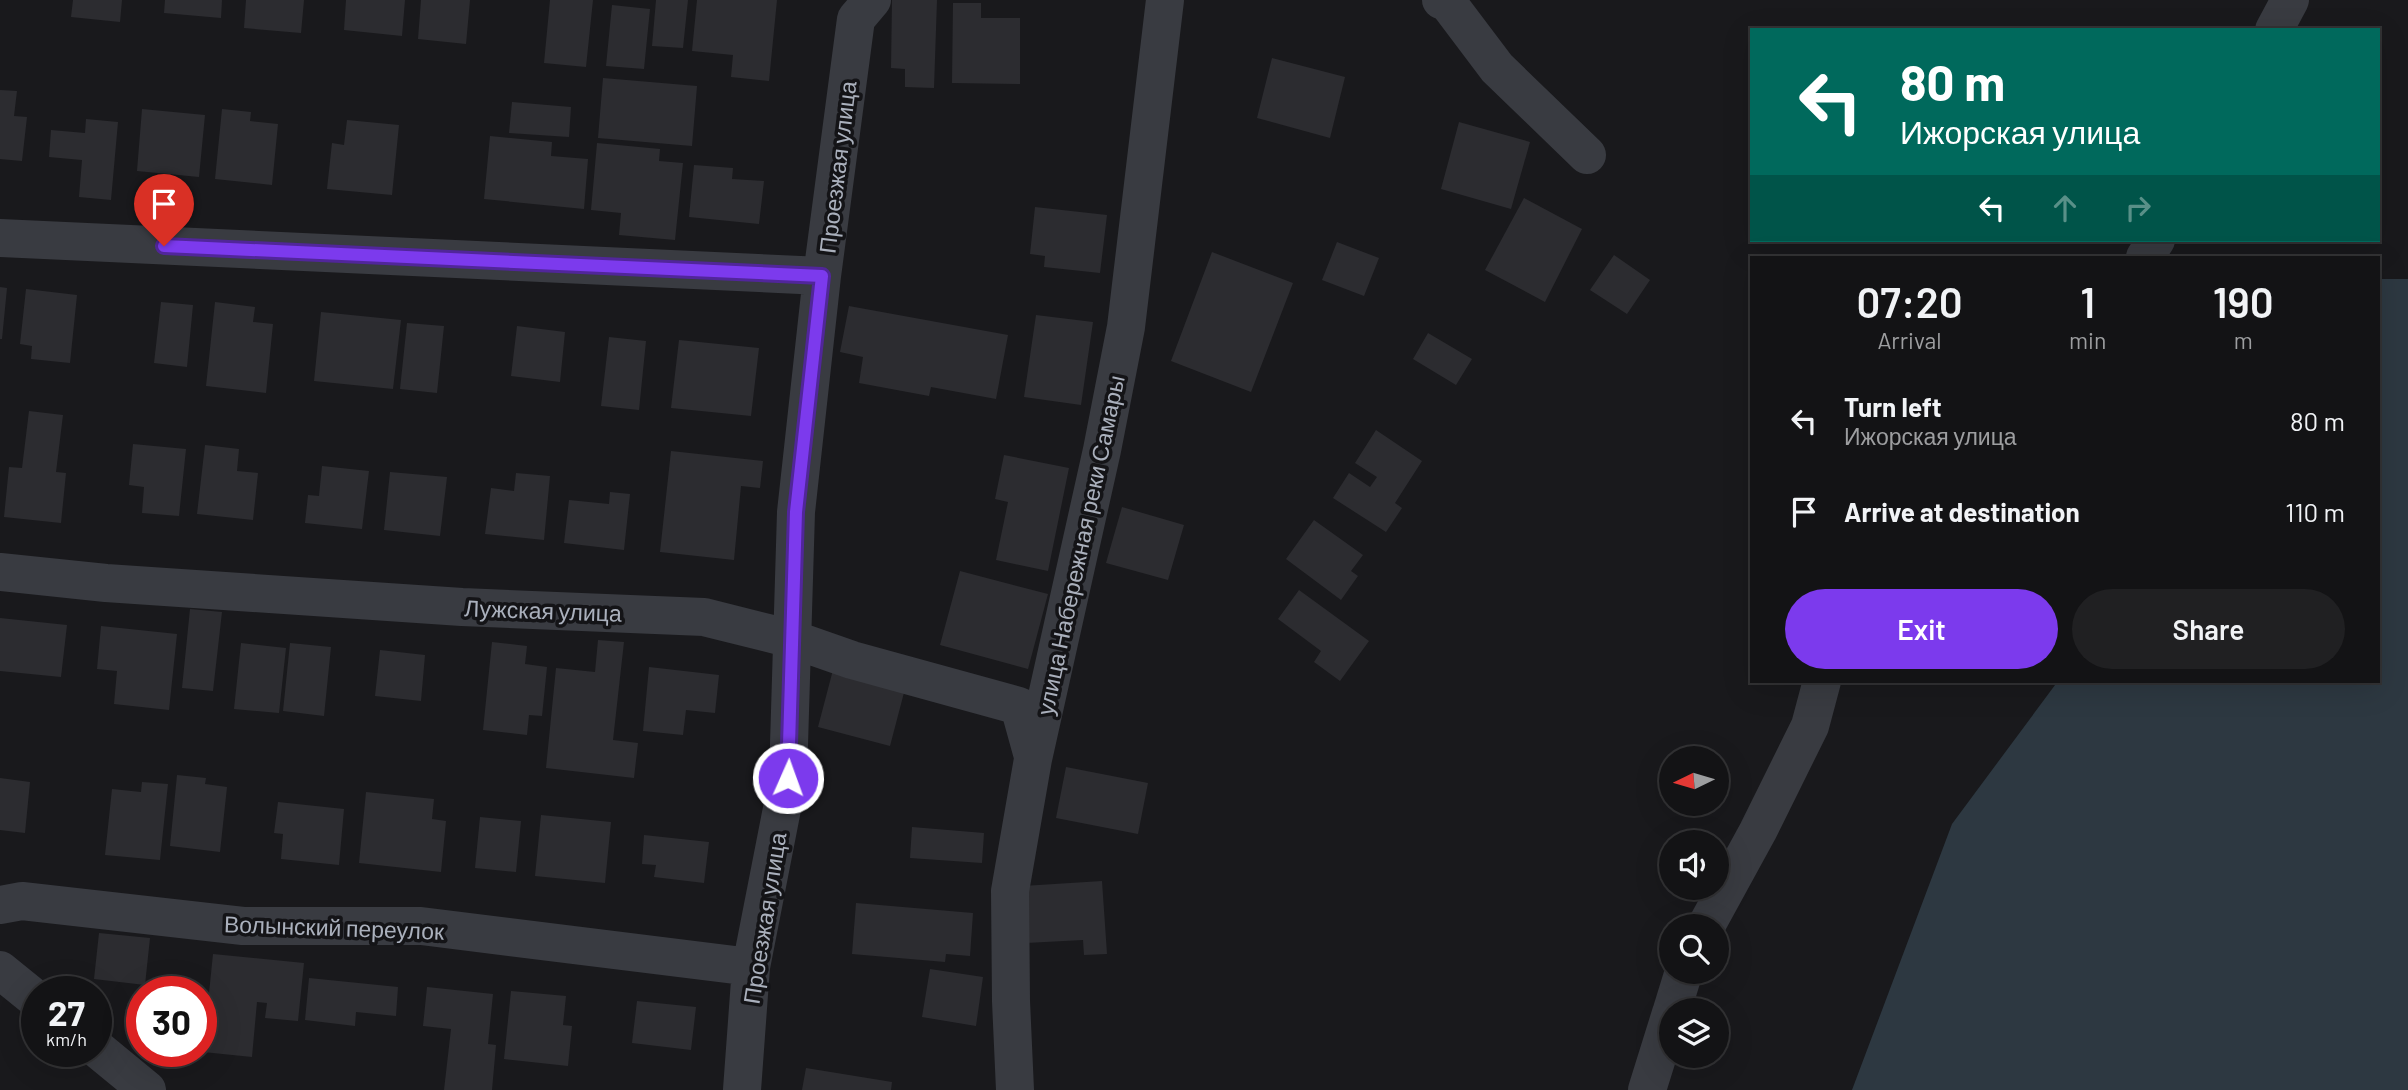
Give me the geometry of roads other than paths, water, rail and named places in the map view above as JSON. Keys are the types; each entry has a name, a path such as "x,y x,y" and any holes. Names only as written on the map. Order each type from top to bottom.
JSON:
{"street":[{"name":"Проезжая улица","path":"742,1090 751,967 788,778 796,512 822,276 856,19 872,0"},
{"name":"улица Набережная реки Самары","path":"1015,1090 1010,891 1033,759 1100,463 1126,327 1166,0"},
{"path":"1441,0 1448,3 1497,68 1587,155"},
{"path":"2275,28 2290,0"},
{"path":"0,238 822,276"},
{"name":"Лужская улица","path":"0,572 106,583 462,607 704,617 792,639 852,660 1019,706 1033,759"},
{"path":"1713,914 1758,831 1810,726 1821,683"},
{"name":"Волынский переулок","path":"0,905 22,901 243,926 421,926 751,967"},
{"path":"0,970 21,987"},
{"path":"1647,1090 1659,1052"},
{"path":"112,1061 147,1090"}]}
